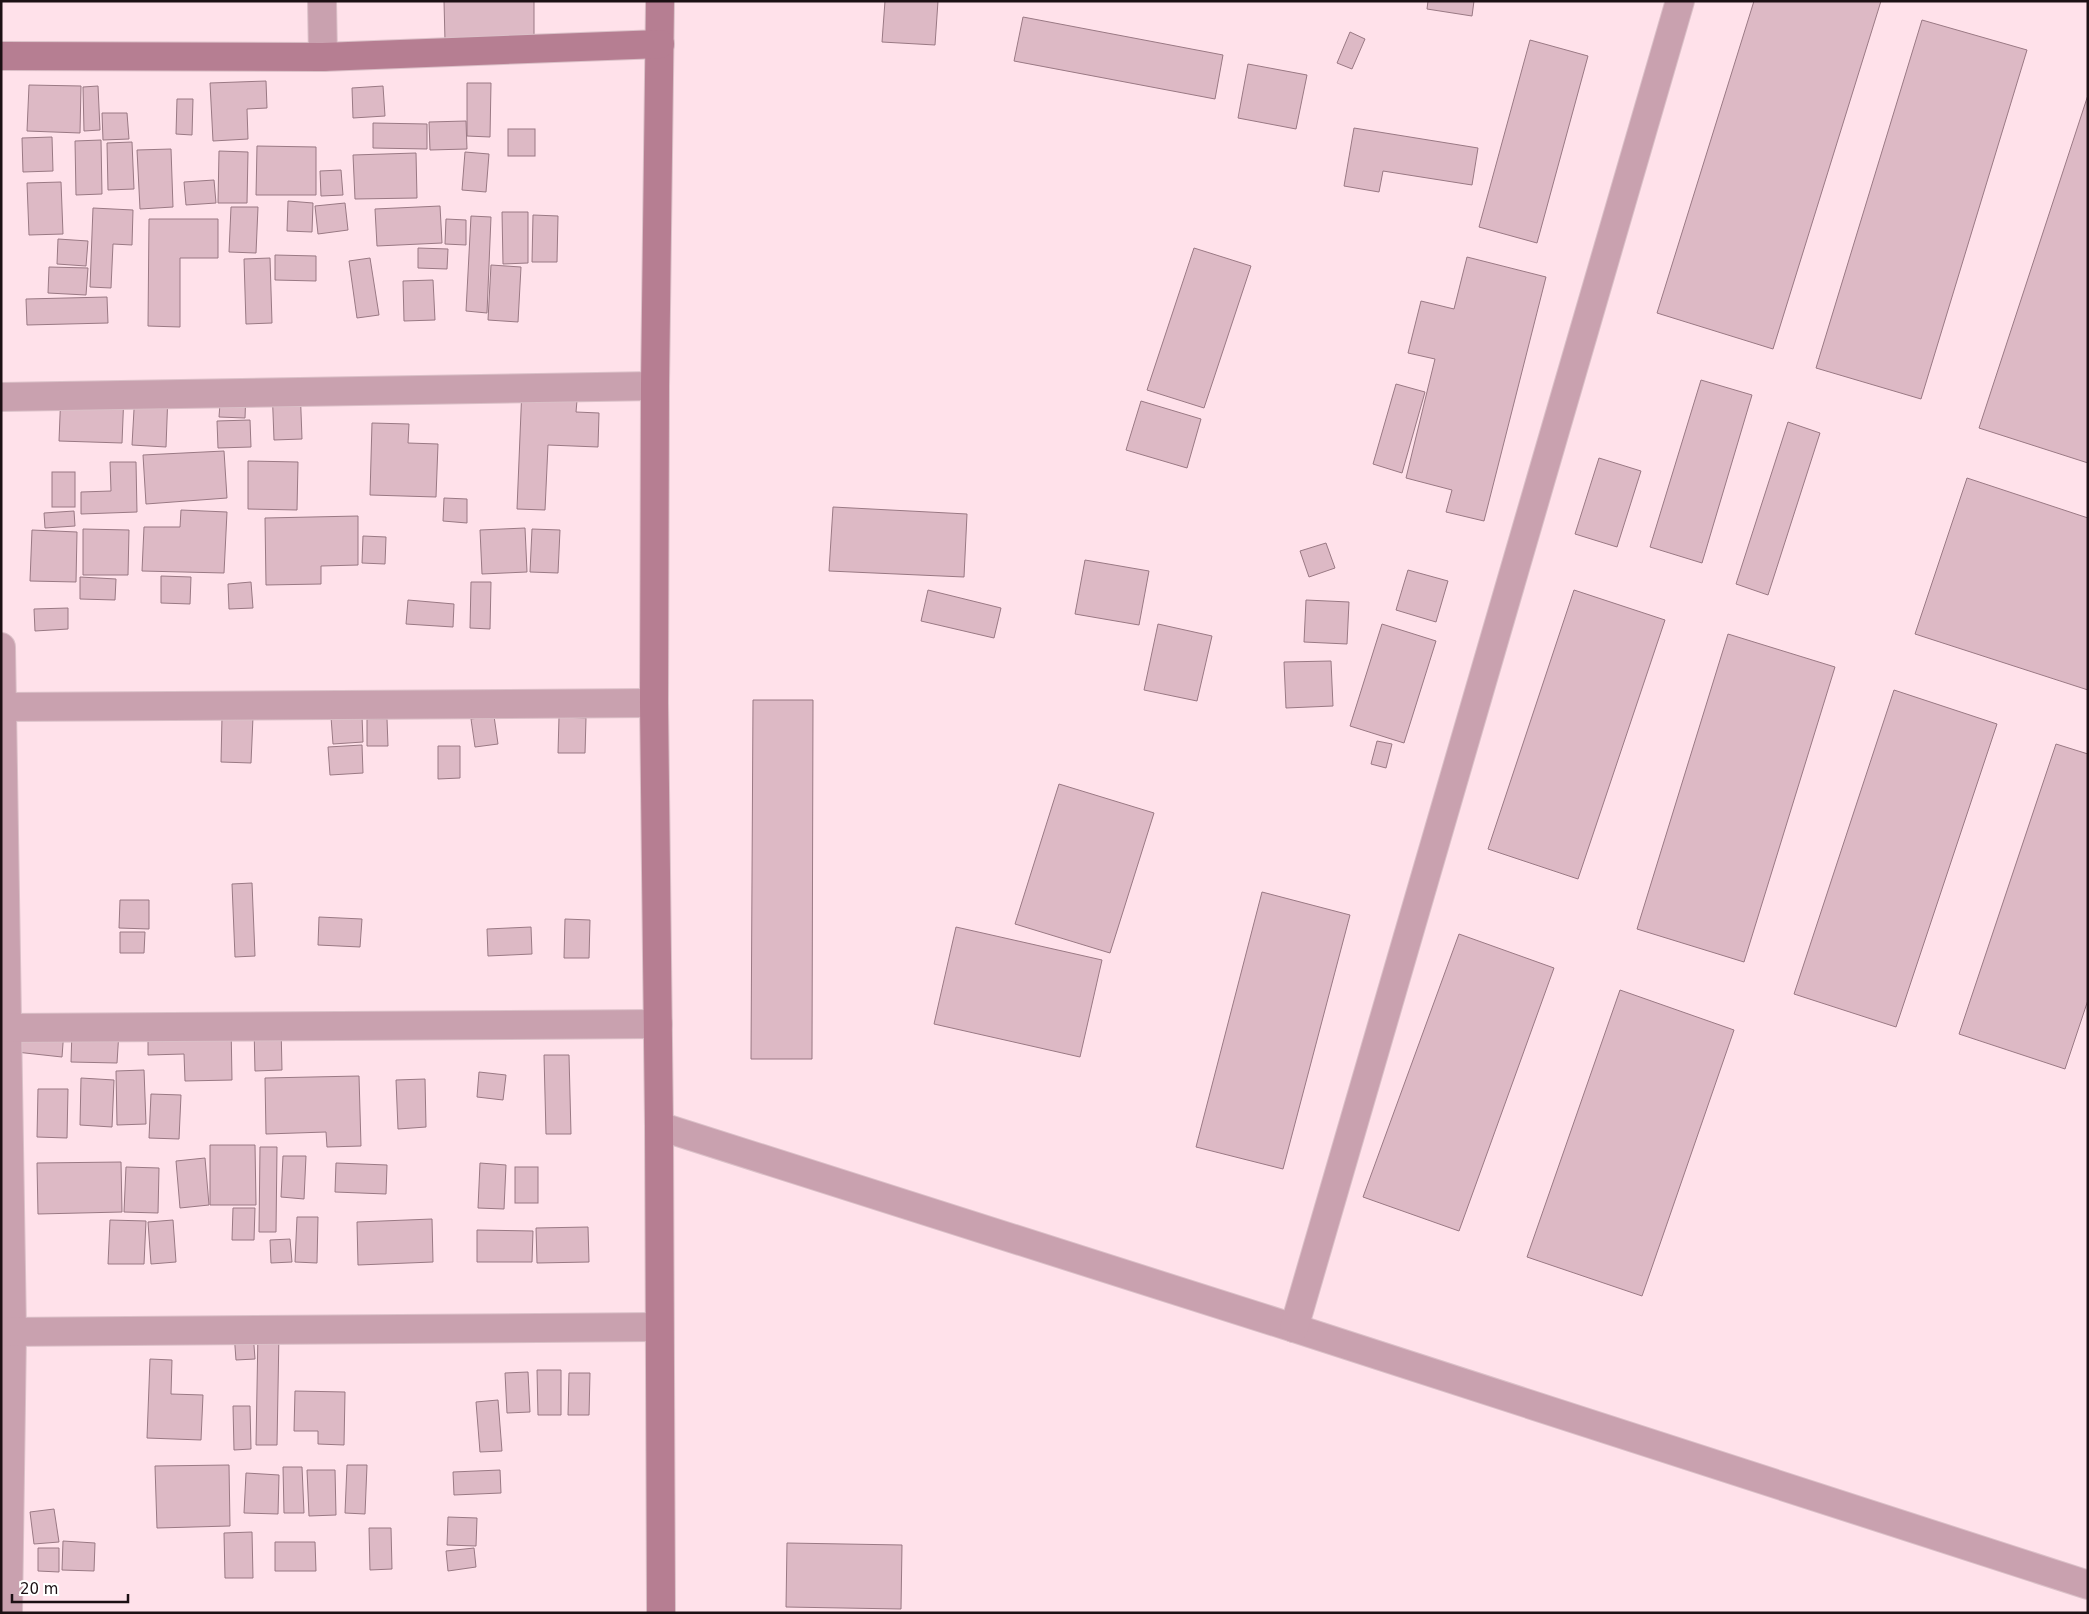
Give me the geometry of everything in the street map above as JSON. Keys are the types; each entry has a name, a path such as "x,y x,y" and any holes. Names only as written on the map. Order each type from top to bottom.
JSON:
{"main road":[{"path":"660,1 655,386 654,703 659,1126 660,1613"},
{"path":"1,56 323,58 660,44"}],"street":[{"path":"322,1 323,58"},
{"path":"1294,1328 1680,1"},
{"path":"1,397 655,386"},
{"path":"1,647 8,1613"},
{"path":"2,707 654,703"},
{"path":"4,1028 658,1024"},
{"path":"659,1126 1294,1328 2088,1585"},
{"path":"7,1332 658,1326"}],"building":[{"path":"444,1 534,1 534,41 445,41"},
{"path":"885,1 938,1 935,45 882,42"},
{"path":"1428,1 1474,1 1472,16 1427,9"},
{"path":"1754,1 1881,1 1773,349 1657,313"},
{"path":"1023,17 1223,55 1215,99 1014,61"},
{"path":"1922,20 2027,50 1921,399 1816,368"},
{"path":"1350,32 1365,39 1352,69 1337,63"},
{"path":"1530,40 1588,56 1537,243 1479,227"},
{"path":"1248,64 1307,75 1296,129 1238,118"},
{"path":"266,81 267,108 247,109 248,139 213,141 210,83"},
{"path":"467,83 491,83 490,137 467,136"},
{"path":"29,85 81,86 80,133 27,131"},
{"path":"98,86 100,130 84,131 83,87"},
{"path":"383,86 385,116 353,118 352,88"},
{"path":"2088,95 2088,463 1979,428"},
{"path":"177,99 193,99 192,135 176,134"},
{"path":"102,113 127,113 129,139 103,140"},
{"path":"466,121 467,149 430,150 429,122"},
{"path":"373,123 427,124 427,149 373,148"},
{"path":"1354,128 1478,148 1472,185 1383,171 1379,192 1344,186"},
{"path":"508,129 535,129 535,156 508,156"},
{"path":"52,137 53,171 23,172 22,138"},
{"path":"101,140 102,194 76,195 75,141"},
{"path":"132,142 134,189 108,190 107,143"},
{"path":"257,146 316,147 316,195 256,195"},
{"path":"171,149 173,207 140,209 137,150"},
{"path":"219,151 248,152 247,203 218,203"},
{"path":"465,152 489,154 486,192 462,190"},
{"path":"416,153 417,198 355,199 353,155"},
{"path":"341,170 343,195 321,196 320,171"},
{"path":"214,180 216,203 186,205 184,182"},
{"path":"61,182 63,234 29,235 27,183"},
{"path":"288,201 313,203 312,232 287,231"},
{"path":"345,203 348,230 318,234 315,206"},
{"path":"440,206 442,243 377,246 375,209"},
{"path":"231,207 258,207 256,253 229,252"},
{"path":"93,208 133,210 132,245 113,244 111,288 90,287"},
{"path":"502,212 528,212 528,263 503,264"},
{"path":"533,215 558,216 557,262 532,262"},
{"path":"471,216 491,217 487,313 466,311"},
{"path":"149,219 218,219 218,258 180,258 180,327 148,326"},
{"path":"446,219 466,220 466,245 445,244"},
{"path":"58,239 88,241 86,266 57,264"},
{"path":"418,248 448,249 447,269 418,268"},
{"path":"1194,248 1251,266 1204,408 1147,390"},
{"path":"275,255 316,256 316,281 275,280"},
{"path":"1467,257 1546,277 1484,521 1446,512 1452,490 1406,478 1435,359 1408,353 1421,301 1454,309"},
{"path":"270,258 272,323 246,324 244,259"},
{"path":"370,258 379,315 357,318 349,261"},
{"path":"491,265 521,267 518,322 488,320"},
{"path":"49,267 88,268 86,295 48,293"},
{"path":"433,280 435,320 404,321 403,281"},
{"path":"107,297 108,323 27,325 26,299"},
{"path":"1701,380 1752,395 1702,563 1650,547"},
{"path":"1396,384 1425,392 1402,473 1373,464"},
{"path":"300,385 302,439 274,440 272,386"},
{"path":"522,387 578,389 576,412 599,413 598,447 548,445 545,510 517,509"},
{"path":"221,390 246,391 245,418 219,417"},
{"path":"61,391 124,393 122,443 59,441"},
{"path":"135,392 168,393 166,447 132,445"},
{"path":"1141,401 1201,419 1187,468 1126,450"},
{"path":"250,420 251,447 218,448 217,421"},
{"path":"1788,422 1820,433 1768,595 1736,584"},
{"path":"372,423 409,424 408,443 438,444 436,497 370,495"},
{"path":"224,451 227,498 146,504 143,455"},
{"path":"1599,458 1641,471 1617,547 1575,534"},
{"path":"248,461 298,462 297,510 248,509"},
{"path":"110,462 136,462 137,512 81,514 81,492 111,491"},
{"path":"52,472 75,472 75,507 52,507"},
{"path":"1967,478 2088,518 2088,690 1915,634"},
{"path":"444,498 467,499 467,523 443,521"},
{"path":"833,507 967,514 964,577 829,571"},
{"path":"181,510 227,512 224,573 142,571 144,527 180,527"},
{"path":"74,511 75,526 45,528 44,513"},
{"path":"358,516 358,565 321,566 321,584 266,585 265,518"},
{"path":"525,528 527,572 482,574 480,530"},
{"path":"83,529 129,530 128,575 83,575"},
{"path":"532,529 560,530 558,573 530,572"},
{"path":"32,530 77,532 76,582 30,581"},
{"path":"363,536 386,537 385,564 362,563"},
{"path":"1326,543 1335,568 1309,577 1300,551"},
{"path":"1085,560 1149,571 1139,625 1075,614"},
{"path":"1408,570 1448,581 1436,622 1396,610"},
{"path":"161,576 191,577 190,604 161,603"},
{"path":"80,577 116,579 115,600 80,599"},
{"path":"251,582 253,608 229,609 228,584"},
{"path":"471,582 491,582 490,629 470,628"},
{"path":"928,590 1001,608 994,638 921,621"},
{"path":"1574,590 1665,620 1578,879 1488,849"},
{"path":"408,600 454,604 453,627 406,624"},
{"path":"1306,600 1349,602 1347,644 1304,642"},
{"path":"68,608 68,629 35,631 34,609"},
{"path":"1158,624 1212,636 1197,701 1144,690"},
{"path":"1382,624 1436,641 1404,743 1350,726"},
{"path":"1728,634 1835,667 1744,962 1637,929"},
{"path":"1331,661 1333,706 1286,708 1284,662"},
{"path":"1894,690 1997,724 1896,1027 1794,994"},
{"path":"753,700 813,700 812,1059 751,1059"},
{"path":"362,716 363,742 333,744 331,717"},
{"path":"494,716 498,744 475,747 471,719"},
{"path":"222,717 253,717 251,763 221,762"},
{"path":"559,717 586,718 585,753 558,753"},
{"path":"367,719 387,719 388,746 367,746"},
{"path":"1377,741 1392,744 1386,768 1371,764"},
{"path":"2056,744 2088,754 2088,1000 2065,1069 1959,1034"},
{"path":"362,745 363,773 330,775 328,747"},
{"path":"438,746 460,746 460,778 438,779"},
{"path":"1059,784 1154,813 1110,953 1015,924"},
{"path":"252,883 255,956 235,957 232,884"},
{"path":"1262,892 1350,915 1283,1169 1196,1147"},
{"path":"120,900 149,900 149,929 119,928"},
{"path":"319,917 362,919 360,947 318,945"},
{"path":"565,919 590,920 589,958 564,958"},
{"path":"531,927 532,954 488,956 487,929"},
{"path":"956,927 1102,960 1080,1057 934,1024"},
{"path":"120,932 145,932 144,953 120,953"},
{"path":"1459,934 1554,968 1459,1231 1363,1197"},
{"path":"1620,990 1734,1030 1642,1296 1527,1257"},
{"path":"18,1025 64,1030 62,1057 16,1052"},
{"path":"231,1025 232,1080 185,1081 184,1054 148,1055 148,1027"},
{"path":"281,1026 282,1070 255,1071 254,1027"},
{"path":"72,1030 119,1031 117,1063 71,1062"},
{"path":"544,1055 569,1055 571,1134 546,1134"},
{"path":"144,1070 146,1124 117,1125 116,1071"},
{"path":"479,1072 506,1075 503,1100 477,1097"},
{"path":"359,1076 361,1146 327,1147 326,1132 266,1134 265,1078"},
{"path":"81,1078 114,1080 112,1127 80,1125"},
{"path":"425,1079 426,1127 398,1129 396,1080"},
{"path":"38,1089 68,1089 67,1138 37,1137"},
{"path":"151,1094 181,1095 179,1139 149,1138"},
{"path":"210,1145 255,1145 256,1205 210,1205"},
{"path":"260,1147 277,1147 276,1232 259,1232"},
{"path":"283,1156 306,1156 304,1199 281,1197"},
{"path":"205,1158 209,1205 180,1208 176,1161"},
{"path":"121,1162 122,1212 38,1214 37,1163"},
{"path":"336,1163 387,1165 386,1194 335,1192"},
{"path":"480,1163 506,1165 504,1209 478,1208"},
{"path":"126,1167 159,1168 158,1213 124,1212"},
{"path":"515,1167 538,1167 538,1203 515,1203"},
{"path":"233,1208 255,1208 254,1240 232,1240"},
{"path":"297,1217 318,1217 317,1263 295,1262"},
{"path":"432,1219 433,1262 358,1265 357,1222"},
{"path":"110,1220 146,1221 144,1264 108,1264"},
{"path":"173,1220 176,1262 151,1264 148,1222"},
{"path":"588,1227 589,1262 537,1263 536,1228"},
{"path":"477,1230 533,1231 532,1262 477,1262"},
{"path":"290,1239 292,1262 271,1263 270,1240"},
{"path":"258,1331 279,1332 277,1445 256,1445"},
{"path":"253,1332 255,1359 236,1360 234,1333"},
{"path":"150,1359 172,1360 171,1394 203,1395 201,1440 147,1438"},
{"path":"537,1370 561,1370 561,1415 538,1415"},
{"path":"528,1372 530,1412 507,1413 505,1373"},
{"path":"569,1373 590,1373 589,1415 568,1415"},
{"path":"295,1391 345,1392 344,1445 318,1444 318,1431 294,1431"},
{"path":"498,1400 502,1451 480,1452 476,1402"},
{"path":"233,1406 250,1406 251,1449 234,1450"},
{"path":"229,1465 230,1526 157,1528 155,1466"},
{"path":"347,1465 367,1465 365,1514 345,1513"},
{"path":"283,1467 302,1467 304,1513 284,1513"},
{"path":"307,1470 335,1470 336,1515 309,1516"},
{"path":"500,1470 501,1493 454,1495 453,1472"},
{"path":"246,1473 279,1475 278,1514 244,1513"},
{"path":"54,1509 59,1542 34,1544 30,1512"},
{"path":"448,1517 477,1518 476,1546 447,1545"},
{"path":"369,1528 391,1528 392,1569 370,1570"},
{"path":"252,1532 253,1578 225,1578 224,1533"},
{"path":"63,1541 95,1543 94,1571 62,1570"},
{"path":"275,1542 315,1542 316,1571 275,1571"},
{"path":"787,1543 902,1545 901,1609 786,1607"},
{"path":"38,1548 59,1548 59,1572 38,1571"},
{"path":"474,1548 476,1567 448,1571 446,1551"}]}
